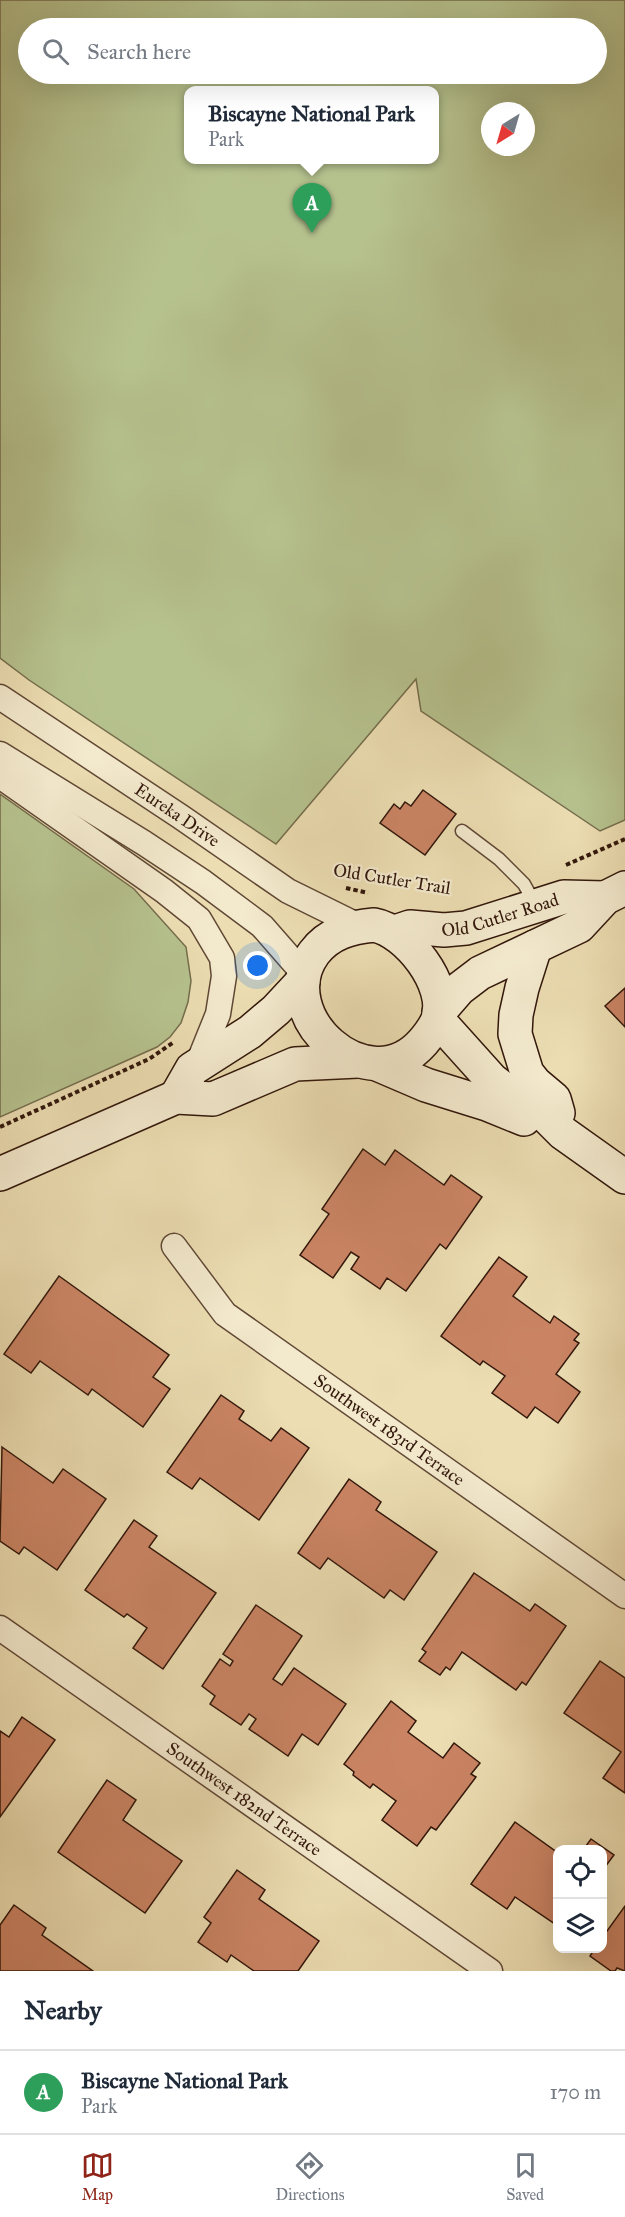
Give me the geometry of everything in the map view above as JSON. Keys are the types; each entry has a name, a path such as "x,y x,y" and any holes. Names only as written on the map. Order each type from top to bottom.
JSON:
{"main road":[{"name":"Old Cutler Road","path":"394,932 410,927 444,930 466,927 531,895 564,897 615,893"},
{"name":"Old Cutler Road","path":"439,1016 470,980 579,926 615,893"},
{"path":"176,1097 192,1069 250,1032 276,1010 303,977 312,956 322,943 343,930 374,925 394,932 424,962 436,990 439,1016 492,1080 508,1092 536,1106 562,1132 625,1177"},
{"path":"535,947 522,988 516,1015 515,1034 528,1073 540,1088 554,1099 562,1132"},
{"path":"303,977 306,1005 312,1022 322,1036 336,1048 367,1063 426,1085 487,1104 562,1132"},
{"path":"0,1174 176,1097 213,1099 295,1064 395,1062 411,1053 424,1040 439,1016"}],"street":[{"name":"Eureka Drive","path":"0,697 288,891 359,926"},
{"path":"0,754 144,843 211,888 262,926 303,977"},
{"path":"0,776 164,891 199,919 222,958 224,975 218,1014 197,1066"},
{"name":"Southwest 183rd Terrace","path":"174,1246 225,1314 625,1596"},
{"name":"Southwest 182nd Terrace","path":"0,1628 489,1971"}],"lane":[{"path":"462,831 499,860 531,895"}],"path":[{"path":"531,895 625,839"},
{"name":"Old Cutler Trail","path":"337,886 375,894"},
{"path":"0,1127 149,1059 176,1040"}],"green space":[{"path":"0,0 625,0 625,820 600,831 421,711 416,679 276,844 29,680 0,658"},
{"path":"0,794 134,889 186,947 191,981 188,1002 181,1023 170,1037 157,1047 0,1117"}],"building":[{"path":"423,790 456,814 425,855 380,823 394,804 400,809 405,802 411,806"},
{"path":"625,988 625,1027 605,1006"},
{"path":"363,1149 385,1165 395,1150 444,1185 451,1175 482,1197 446,1249 440,1244 406,1291 387,1278 380,1289 351,1269 359,1257 351,1252 333,1278 300,1255 329,1214 322,1209"},
{"path":"499,1257 527,1277 513,1296 550,1323 554,1316 579,1334 574,1340 579,1343 556,1374 580,1392 558,1423 535,1407 527,1418 492,1393 505,1376 483,1361 480,1365 441,1336"},
{"path":"59,1276 169,1355 153,1377 170,1389 143,1427 92,1389 88,1395 40,1361 31,1373 4,1354"},
{"path":"221,1395 244,1411 239,1419 271,1441 281,1428 309,1448 259,1520 200,1478 192,1489 167,1472"},
{"path":"2,1447 53,1483 63,1469 106,1499 57,1570 24,1547 19,1554 0,1541"},
{"path":"349,1479 381,1502 376,1510 437,1552 404,1600 390,1590 384,1598 328,1558 320,1569 298,1553"},
{"path":"134,1520 157,1536 149,1547 216,1593 163,1669 133,1648 147,1628 127,1614 124,1617 85,1590"},
{"path":"474,1573 530,1611 535,1604 566,1626 526,1685 522,1682 516,1690 462,1652 450,1670 446,1667 440,1675 419,1661 426,1652 422,1649"},
{"path":"256,1605 302,1636 273,1679 282,1685 294,1668 346,1704 318,1745 302,1734 288,1756 249,1729 256,1719 249,1714 241,1725 210,1704 215,1696 202,1686 220,1659 230,1666 233,1661 223,1654"},
{"path":"600,1661 625,1678 625,1793 603,1778 621,1752 564,1713"},
{"path":"391,1701 416,1721 408,1732 443,1758 454,1743 480,1763 471,1774 476,1777 436,1830 431,1827 417,1846 382,1820 396,1801 373,1784 370,1788 353,1775 354,1772 344,1764"},
{"path":"22,1717 55,1740 0,1817 0,1731 9,1737"},
{"path":"107,1780 136,1800 123,1820 182,1861 145,1913 58,1852"},
{"path":"515,1822 553,1849 553,1923 515,1897 507,1909 471,1884"},
{"path":"591,1839 600,1845 587,1845"},
{"path":"607,1850 614,1855 607,1864"},
{"path":"237,1870 265,1890 259,1899 319,1941 298,1971 254,1971 231,1955 227,1962 198,1942 211,1923 204,1917"},
{"path":"14,1905 46,1928 42,1935 93,1971 0,1971 0,1925"},
{"path":"625,1906 625,1971 617,1968 611,1971 590,1956 592,1953 607,1953 607,1931"}],"place":[{"name":"Biscayne National Park","path":"312,233"}]}
